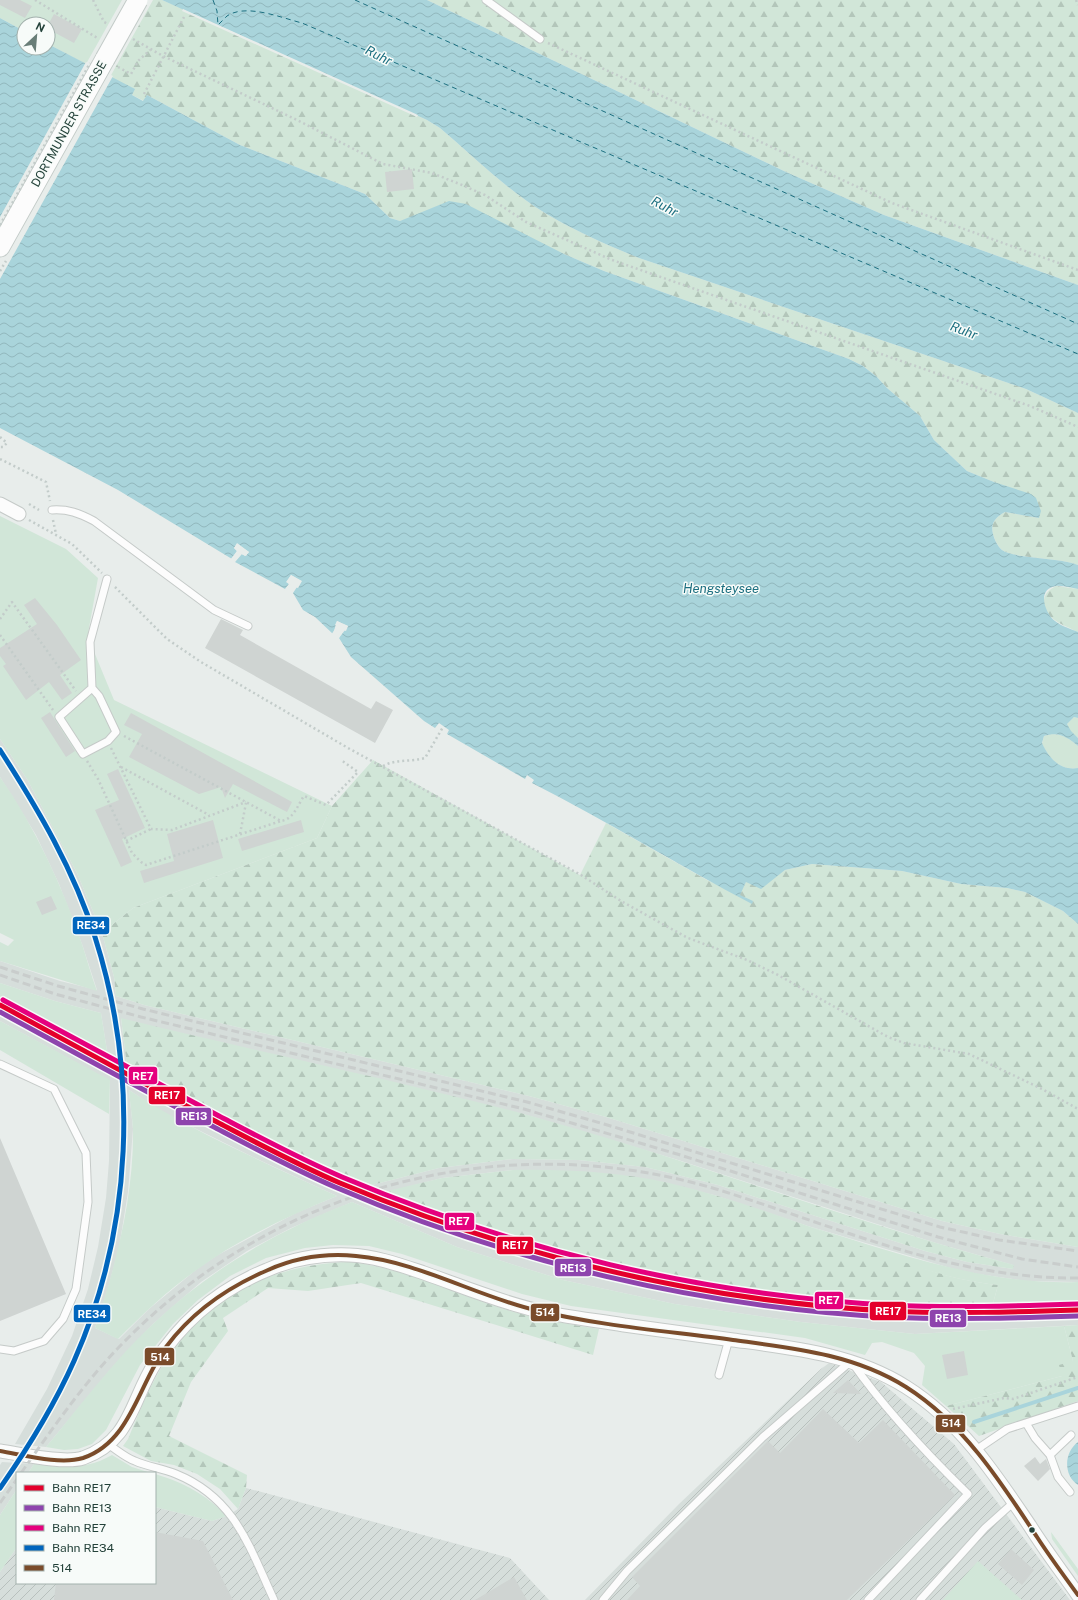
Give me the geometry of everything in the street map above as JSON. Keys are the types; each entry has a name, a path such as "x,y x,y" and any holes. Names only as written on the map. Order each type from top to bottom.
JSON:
{"main road":[{"name":"DORTMUNDER STRASSE","path":"0,247 138,0"}],"street":[{"path":"0,504 19,514"},
{"path":"0,1451 40,1457 80,1459 109,1445 122,1431 154,1364 185,1324 215,1298 248,1278 271,1268 301,1260 349,1255 372,1258 394,1263 515,1305 578,1318 800,1349 851,1361 903,1385 926,1401 946,1418 976,1450 1078,1595"}],"lane":[{"path":"486,0 540,39"},
{"path":"52,510 66,510 80,513 94,521 214,610 248,626"},
{"path":"92,688 59,717 83,754 108,741 116,732 99,696 92,688 90,642 107,579"},
{"path":"0,1064 54,1089 86,1153 88,1202 76,1289 63,1319 44,1341 14,1352 0,1349"},
{"path":"719,1375 729,1339"},
{"path":"604,1600 627,1571 763,1437 851,1361 880,1400 929,1456 968,1494 868,1600"},
{"path":"976,1450 1002,1432 1078,1406"},
{"path":"1026,1423 1035,1438 1050,1455 1058,1477 1070,1492"},
{"path":"1050,1455 1071,1435"},
{"path":"109,1445 133,1461 175,1473 194,1483 221,1502 235,1518 274,1600"},
{"path":"920,1600 985,1528 1014,1502"}],"path":[{"path":"35,0 104,41"},
{"path":"93,0 104,22 111,27 114,20"},
{"path":"1076,0 1078,5"},
{"path":"144,94 184,16"},
{"path":"540,39 892,203 1078,270"},
{"path":"118,66 131,74 138,61 150,50 297,120 383,164 432,173 462,185 485,195 532,224 612,260 1022,403 1078,427"},
{"path":"0,225 91,61"},
{"path":"0,437 7,443 3,447 0,447"},
{"path":"0,459 46,482 56,535"},
{"path":"19,514 72,544 167,639 183,651 348,748 581,875 621,902 688,938 747,960 772,972 888,1037 904,1043 969,1054 1036,1086 1078,1109"},
{"path":"0,619 12,602 81,698"},
{"path":"0,635 59,717"},
{"path":"383,766 391,762 415,761 424,758 443,727"},
{"path":"116,732 281,821"},
{"path":"108,741 151,829"},
{"path":"83,754 98,779 126,841 136,858 146,865 288,820 304,796 326,805 358,772 341,760"},
{"path":"120,767 210,816"},
{"path":"126,841 151,829 172,830 246,802"},
{"path":"240,834 246,802"},
{"path":"946,1418 952,1409 1004,1398 1013,1399 1078,1377"}],"shaded area":[{"path":"0,739 27,779 77,873 102,933 114,977 116,996 144,1005 529,1096 606,1117 942,1221 1000,1234 1078,1247 1078,1282 1026,1281 964,1272 808,1226 714,1195 644,1179 537,1170 513,1170 442,1178 380,1194 527,1244 599,1263 691,1281 833,1300 953,1306 1031,1306 1078,1303 1078,1325 915,1334 801,1322 675,1304 563,1280 457,1247 352,1202 291,1228 247,1251 201,1282 153,1324 110,1370 46,1447 15,1444 47,1389 72,1336 88,1289 98,1247 106,1198 109,1161 110,1081 0,1021 0,998 108,1057 101,1013 55,1001 0,983 0,961 60,981 97,990 82,944 59,884 36,835 0,777","holes":["121,1019 523,1114 675,1159 936,1243 1013,1265 1013,1269 967,1262 925,1251 718,1185 645,1167 578,1160 513,1159 439,1168 364,1187 264,1138 127,1066","129,1090 162,1112 255,1158 337,1196 296,1213 216,1256 197,1269 149,1309 119,1339 95,1328 119,1248 128,1192 133,1129"]},
{"path":"829,1363 881,1382 954,1444 1070,1600 585,1600 679,1504"},
{"path":"2,1462 34,1464 29,1472 16,1472 16,1491 0,1515 0,1465"},
{"path":"246,1488 510,1558 549,1600 0,1600 0,1572 16,1548 16,1584 156,1584 156,1507 212,1521 227,1516 238,1509"}],"green space":[{"path":"0,0 122,0 86,64 56,48 56,16 16,16 16,27 0,18"},
{"path":"153,0 162,0 183,9 427,120 440,128 504,184 531,204 568,226 603,243 639,258 1026,389 1078,413 1078,565 1070,562 1016,555 1002,550 996,542 992,530 994,521 999,516 1005,512 1039,518 994,482 967,471 934,440 920,416 887,388 877,377 863,366 849,359 604,271 564,254 407,219 400,221 390,218 365,194 240,145 147,95 144,101 132,95 134,89 110,77"},
{"path":"427,0 1078,0 1078,285 884,215 786,172"},
{"path":"0,516 66,549 98,578 87,639 90,642 114,700 332,806 317,838 133,908 102,933 77,873 27,779 0,739"},
{"path":"1056,586 1078,589 1078,632 1061,624 1047,612 1044,600 1045,595"},
{"path":"1074,717 1078,718 1078,738 1070,731 1067,724"},
{"path":"1050,734 1066,737 1078,746 1078,768 1066,767 1052,759 1042,744 1044,736"},
{"path":"373,760 580,875 606,823 707,880 739,895 746,882 775,877 785,870 812,864 902,871 961,884 1007,888 1025,892 1063,911 1078,924 1078,1247 1000,1234 942,1221 606,1117 529,1096 144,1005 116,996 114,977 102,933 133,908 317,838 332,806"},
{"path":"0,777 25,816 47,857 66,900 97,991 0,961 0,942 8,946 14,940 0,933"},
{"path":"0,983 55,1001 101,1013 108,1057 0,998"},
{"path":"121,1018 524,1114 647,1150 952,1248 1014,1265 1013,1269 967,1262 925,1251 718,1185 645,1167 578,1160 512,1159 439,1168 364,1187 264,1138 127,1066"},
{"path":"0,1021 110,1080 109,1114 0,1050"},
{"path":"129,1090 154,1106 205,1134 337,1196 265,1228 214,1258 167,1293 118,1339 95,1328 117,1255 127,1205 133,1154 133,1129"},
{"path":"513,1170 592,1172 631,1176 669,1183 757,1208 925,1269 949,1276 998,1285 992,1307 833,1300 691,1281 599,1263 527,1244 379,1193 442,1178"},
{"path":"352,1202 457,1247 563,1280 675,1304 801,1322 915,1334 1064,1326 1073,1361 1062,1376 946,1406 922,1385 925,1366 914,1353 882,1342 872,1343 865,1355 805,1338 571,1306 522,1294 402,1254 369,1246 333,1245 305,1248 266,1258 230,1276 198,1300 173,1324 140,1365 106,1430 92,1444 78,1449 64,1450 46,1447 125,1352 176,1303 222,1268 272,1238"},
{"path":"808,1226 908,1256 975,1273 1043,1282 1078,1282 1078,1303 992,1307 998,1285 925,1270"},
{"path":"349,1262 386,1269 421,1279 518,1313 599,1329 593,1355 361,1283 308,1291 268,1288 223,1318 228,1331 191,1382 169,1436 247,1475 246,1488 238,1509 220,1489 197,1474 174,1465 151,1461 123,1446 128,1439 147,1394 161,1368 178,1344 197,1323 218,1305 241,1290 266,1278 292,1270 320,1264"},
{"path":"1078,1325 1078,1401 979,1436 946,1406 1062,1376 1059,1365 1073,1361 1064,1326"},
{"path":"112,1455 132,1467 148,1472 29,1472 34,1464 74,1467 102,1460"},
{"path":"156,1474 176,1481 194,1490 211,1501 227,1516 212,1521 156,1507"},
{"path":"16,1491 16,1548 0,1572 0,1515"},
{"path":"1051,1532 1078,1569 1078,1576 1052,1539"},
{"path":"978,1561 1022,1600 943,1600"}],"water":[{"name":"Ruhr","path":"162,0 427,0 786,172 884,215 1078,285 1078,413 1026,389 639,258 603,243 568,226 531,204 504,184 440,128 427,120"},
{"name":"Hengsteysee","path":"0,18 16,27 16,56 56,56 56,48 135,89 132,95 143,101 147,95 240,145 365,194 390,218 400,221 449,201 466,204 564,254 604,271 849,359 863,366 877,377 887,388 920,416 934,440 967,471 994,482 1031,494 1036,498 1041,511 1039,518 1005,512 994,521 992,530 997,545 1002,550 1026,557 1070,562 1078,565 1078,589 1064,586 1050,588 1044,596 1044,602 1048,613 1055,621 1078,632 1078,718 1074,717 1067,724 1078,738 1078,746 1062,736 1054,734 1044,736 1042,743 1048,754 1056,762 1066,767 1078,768 1078,924 1063,911 1025,892 1007,888 961,884 902,871 812,864 785,870 761,889 746,882 740,895 753,901 752,904 588,812 532,783 534,780 527,775 525,779 447,734 449,730 439,723 435,728 424,721 351,657 339,638 348,626 337,621 333,634 315,617 303,610 293,593 301,581 291,575 287,582 289,584 285,589 235,562 242,554 245,556 249,552 237,544 234,548 237,551 232,559 118,490 0,428"},
{"path":"1078,1442 1078,1485 1073,1481 1067,1464 1068,1457 1073,1446"}],"pier":[{"path":"183,9 418,115 417,117 182,11"},
{"path":"86,62 113,76 0,279 0,217"},
{"path":"237,543 249,552 246,556 241,554 234,563 240,552 246,552 237,546 239,552 233,560 230,560 237,551 234,548"},
{"path":"291,575 302,581 298,588 295,587 291,595 294,586 297,586 299,582 291,578 289,582 291,585 284,591 289,584 286,582"},
{"path":"337,621 348,626 346,631 343,630 338,640 337,638 342,629 345,627 338,623 339,626 334,635 331,635 337,626 335,625"}],"building":[{"path":"0,0 20,0 32,6 26,16 21,16 0,5"},
{"path":"54,14 82,29 74,43 56,33 56,16 53,16"},
{"path":"412,169 414,189 387,192 385,172"},
{"path":"35,598 57,625 81,660 60,675 72,693 62,700 49,682 26,700 3,666 6,664 0,656 0,648 37,624 24,605"},
{"path":"221,619 243,630 240,635 371,709 376,701 393,710 375,743 205,648"},
{"path":"50,712 75,751 66,757 41,718"},
{"path":"131,713 292,802 287,812 233,784 225,798 221,787 199,794 129,757 142,734 124,725"},
{"path":"118,769 145,828 122,839 132,862 121,867 95,810 119,800 107,774"},
{"path":"213,820 223,858 144,883 140,871 174,861 167,834"},
{"path":"301,820 304,832 242,851 238,839"},
{"path":"51,896 57,909 42,915 36,902"},
{"path":"0,1138 66,1294 0,1321"},
{"path":"964,1351 968,1375 947,1379 942,1355"},
{"path":"848,1380 861,1394 833,1393"},
{"path":"823,1409 859,1443 883,1420 955,1495 847,1600 627,1600 640,1586 632,1577 768,1441 780,1453"},
{"path":"1035,1457 1040,1464 1046,1459 1050,1469 1038,1481 1024,1466"},
{"path":"156,1532 203,1541 233,1600 54,1600 56,1584 156,1584"},
{"path":"1011,1549 1034,1570 1022,1585 998,1564"},
{"path":"514,1577 527,1600 475,1600"}],"waterway":[{"path":"974,1422 1078,1388"}],"ferry route":[{"path":"213,0 217,11 218,25 227,16 235,12 244,11 254,11 274,15 302,23 1078,354"},
{"path":"355,0 1078,324"}],"railway":[{"path":"0,967 58,986 143,1009 527,1102 604,1124 940,1227 999,1240 1078,1251"},
{"path":"0,975 55,994 141,1017 524,1109 677,1154 938,1237 1022,1259 1078,1267"},
{"path":"22,1472 57,1422 96,1373 124,1342 185,1288 252,1243 323,1208 399,1183 477,1168 556,1164 636,1171 716,1189 850,1234 939,1260 984,1270 1031,1276 1078,1278"},
{"path":"0,1503 16,1480"}],"rail line":[{"name":"RE34","path":"0,750 54,840 77,888 95,937 109,989 119,1043 123,1097 123,1151 118,1205 108,1258 94,1310 74,1361 58,1394 21,1458 0,1488"},
{"name":"RE7","path":"3,1000 219,1116 326,1170 407,1203 542,1247 610,1265 679,1279 749,1291 819,1300 889,1305 936,1306 1078,1304"},
{"name":"RE17","path":"0,1005 135,1079 278,1154 324,1176 406,1209 540,1253 609,1271 678,1285 748,1297 818,1306 889,1311 936,1312 1078,1310"},
{"name":"RE13","path":"0,1012 185,1112 319,1180 401,1214 468,1238 537,1258 606,1276 676,1291 747,1303 818,1312 889,1317 936,1318 1078,1316"}],"transit line":[{"name":"514","path":"0,1451 42,1459 74,1460 83,1458 99,1450 112,1439 123,1425 157,1361 176,1334 199,1312 225,1293 239,1284 278,1266 311,1257 345,1255 379,1259 424,1272 513,1304 559,1316 755,1343 822,1354 865,1367 886,1376 906,1387 927,1402 963,1436 995,1475 1078,1595"}]}
